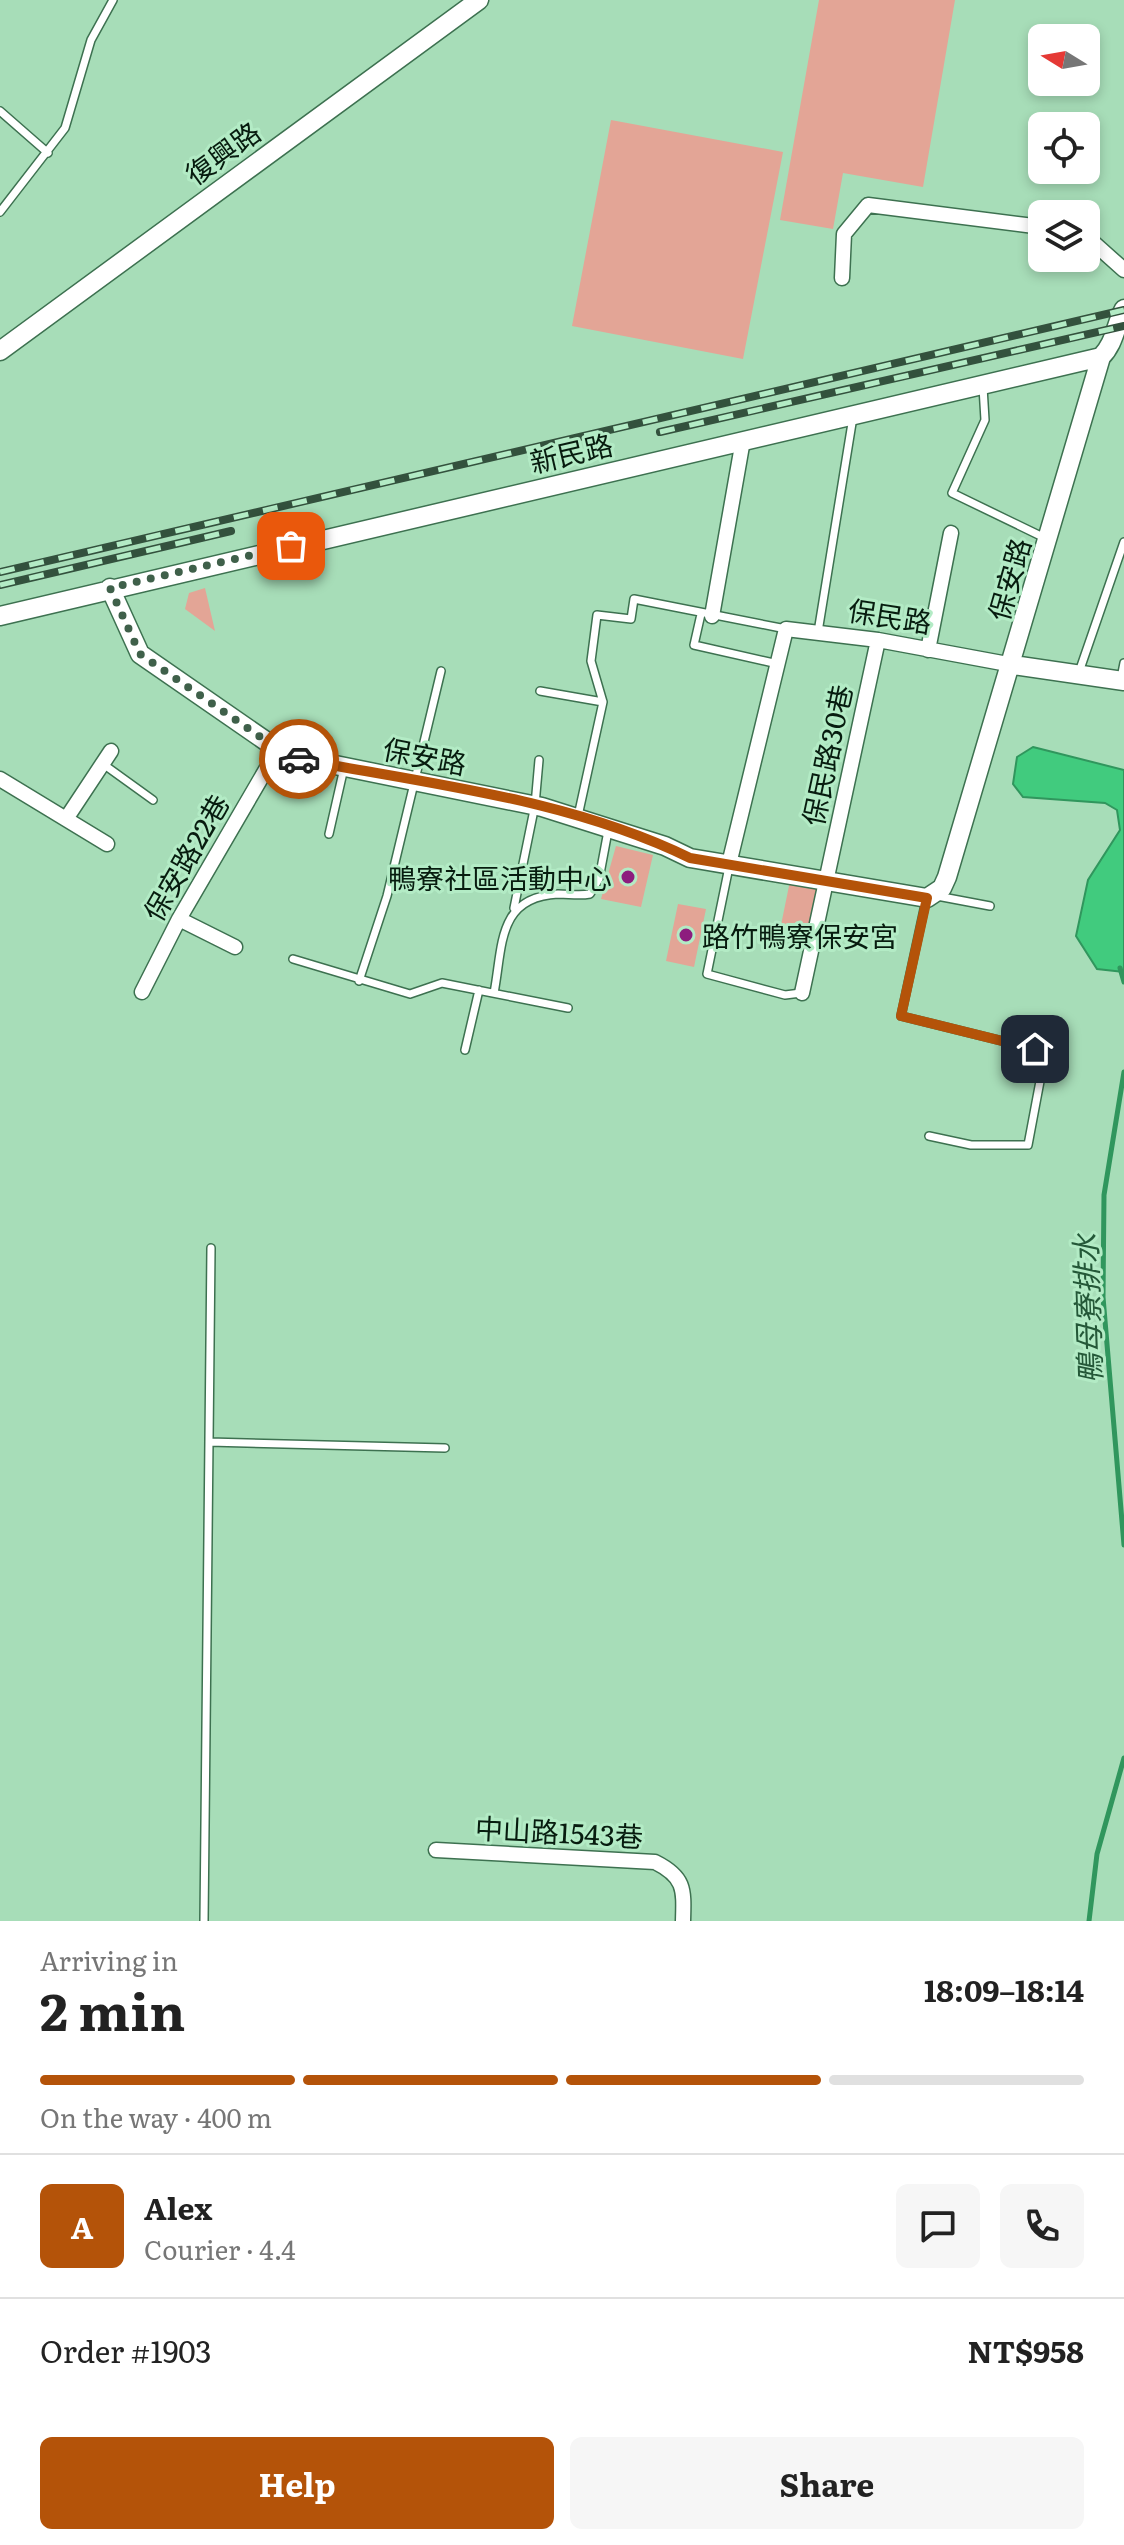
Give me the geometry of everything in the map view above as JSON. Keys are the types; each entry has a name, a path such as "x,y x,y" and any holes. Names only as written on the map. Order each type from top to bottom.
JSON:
{"street":[{"name":"復興路","path":"0,351 479,0"},
{"path":"842,278 844,234 868,205 1028,225"},
{"path":"1100,249 1124,270"},
{"path":"1113,350 1115,328 1124,309"},
{"name":"新民路","path":"0,616 983,385 1113,350"},
{"name":"保安路","path":"110,588 140,654 278,749 298,759 535,805 609,826 690,858 931,897 947,877 1049,540 1113,350"},
{"path":"706,615 743,440"},
{"path":"928,650 951,533"},
{"path":"729,864 786,629 818,632"},
{"name":"保民路","path":"818,632 1078,674 1123,674"},
{"name":"保民路30巷","path":"824,881 878,640"},
{"name":"保安路22巷","path":"142,992 179,919 278,749"},
{"path":"66,819 111,751"},
{"path":"0,779 107,844"},
{"path":"802,993 824,881"},
{"path":"179,919 235,947"},
{"name":"中山路1543巷","path":"436,1850 655,1862 675,1873 682,1886 683,1921"}],"lane":[{"path":"0,212 48,153 72,110 91,40 111,1"},
{"path":"0,111 48,153"},
{"path":"983,385 985,420 952,493 1049,540"},
{"name":"保民路","path":"818,632 854,415"},
{"path":"1078,674 1124,542"},
{"path":"578,817 603,702 591,661 597,615 631,619 634,599 786,629"},
{"path":"706,615 694,645 778,664"},
{"path":"359,981 387,896 441,671"},
{"path":"540,691 603,702"},
{"path":"514,910 535,805 539,760"},
{"path":"103,764 153,800"},
{"path":"329,834 344,768"},
{"path":"494,993 507,924 514,910 519,904 556,894 582,896 595,890 609,826"},
{"path":"729,864 707,974 785,995 802,993"},
{"path":"931,897 990,906"},
{"name":"保安路","path":"929,1136 971,1145 1028,1145 1044,1060 1035,1049 901,1016 931,897"},
{"path":"293,959 410,994 418,994 442,983 568,1008"},
{"path":"465,1050 479,990"},
{"path":"204,1921 211,1248"},
{"path":"209,1442 445,1448"}],"shaded area":[{"path":"1033,747 1124,770 1124,972 1097,969 1076,936 1088,880 1120,830 1117,810 1105,803 1023,797 1013,784 1017,757"}],"building":[{"path":"819,0 955,0 923,187 843,173 833,229 780,220"},
{"path":"611,120 783,152 743,359 572,326"},
{"path":"205,588 215,631 185,609 189,593"},
{"name":"鴨寮社區活動中心","path":"616,846 653,855 641,907 601,899"},
{"path":"790,881 821,886 810,936 780,930"},
{"name":"路竹鴨寮保安宮","path":"678,904 706,909 694,967 666,961"}],"waterway":[{"name":"鴨母寮排水","path":"1120,968 1124,982"},
{"name":"鴨母寮排水","path":"1124,1072 1104,1195 1103,1297 1124,1545"},
{"name":"鴨母寮排水","path":"1089,1921 1097,1854 1124,1758"}],"railway":[{"path":"0,572 1124,310"},
{"path":"660,432 1124,326"},
{"path":"0,585 231,531"}],"way so far":[{"path":"291,546 110,588 140,654 286,755 299,759"}],"place":[{"name":"鴨寮社區活動中心","path":"628,877"},
{"name":"路竹鴨寮保安宮","path":"686,935"}],"route":[{"path":"299,759 542,807 609,826 690,858 927,898 901,1016 1035,1049"}]}
